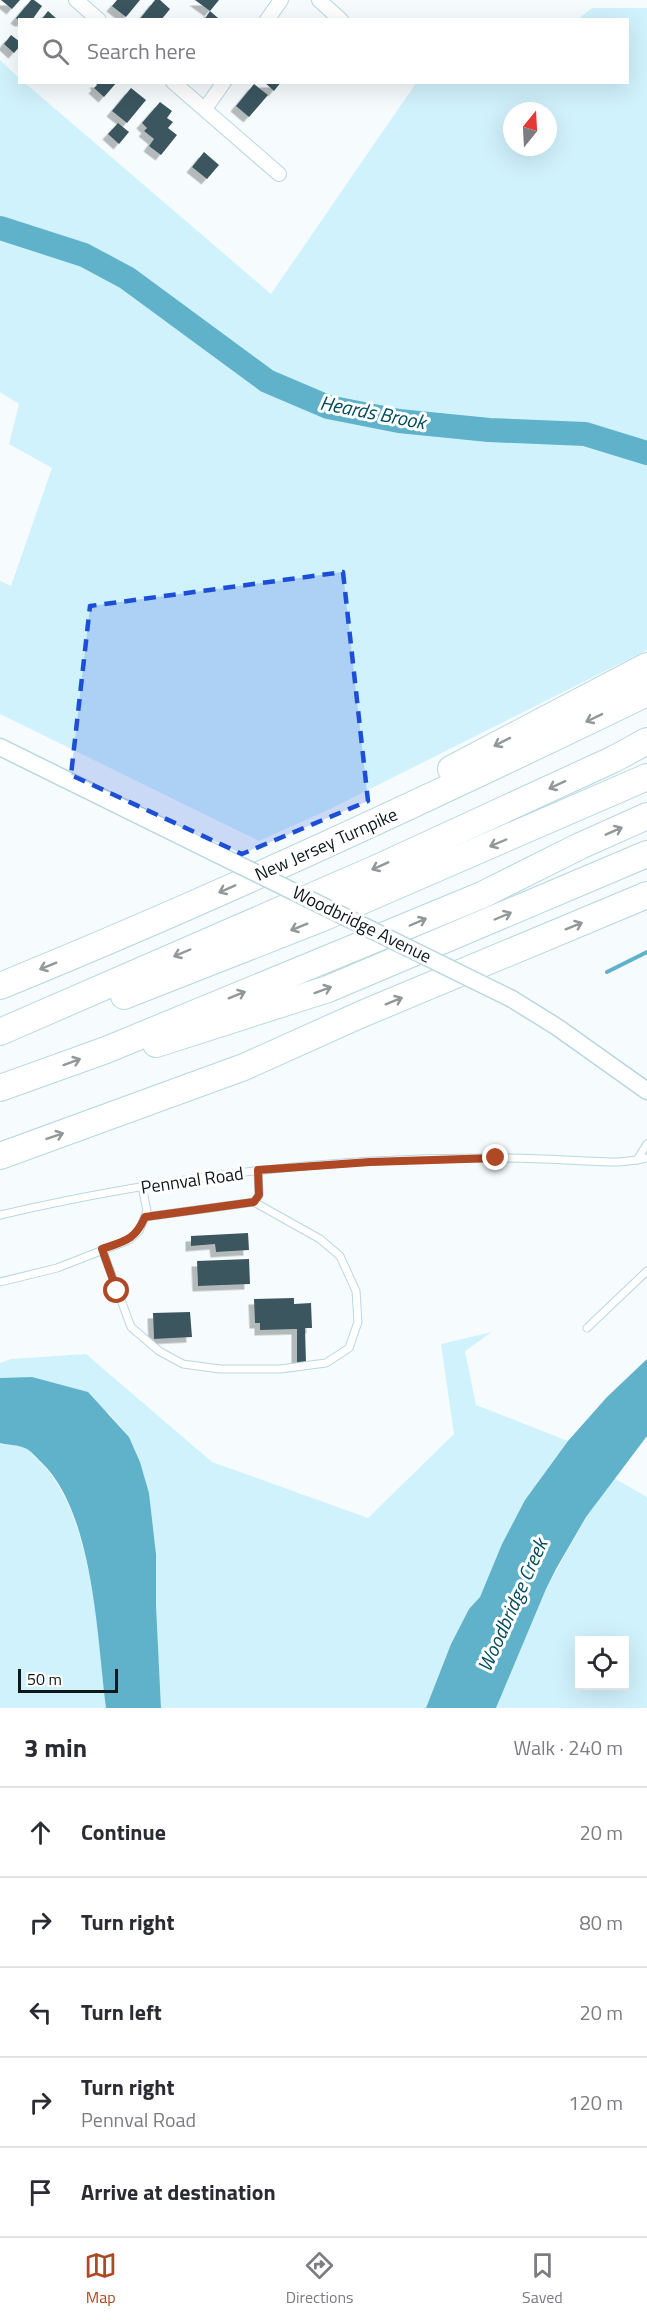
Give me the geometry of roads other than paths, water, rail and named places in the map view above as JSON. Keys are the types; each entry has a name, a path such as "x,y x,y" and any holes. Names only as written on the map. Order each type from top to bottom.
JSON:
{"highway":[{"path":"294,858 463,762 647,666"},
{"name":"New Jersey Turnpike","path":"0,986 154,921 437,794 647,693"},
{"path":"0,1032 399,858 614,759 647,741"},
{"path":"0,1044 320,919 647,777"},
{"path":"0,1089 105,1050 482,895 580,846 647,816"},
{"path":"105,1050 153,1045 328,989 647,854"},
{"path":"0,1155 244,1067 362,1014 647,896"}],"street":[{"path":"76,0 92,17 99,0"},
{"path":"268,18 281,0"},
{"path":"319,0 338,18"},
{"path":"175,84 279,174"},
{"path":"205,110 223,84"},
{"name":"Woodbridge Avenue","path":"0,747 512,999 557,1027 647,1091"}],"lane":[{"path":"638,1160 647,1144"},
{"name":"Pennval Road","path":"0,1215 142,1186 258,1170 370,1162 638,1160 647,1158"},
{"path":"254,1202 259,1195 258,1170"},
{"path":"0,1282 57,1268 129,1240 139,1231 147,1211 142,1186"},
{"path":"102,1249 131,1327 159,1351 183,1364 220,1369 280,1369 326,1363 349,1348 358,1322 356,1291 340,1256 320,1239 254,1202 145,1217"},
{"path":"586,1328 647,1271"}],"water":[{"name":"Woodbridge Creek","path":"647,1359 647,1436 586,1517 556,1569 496,1708 426,1708 451,1644 469,1609 480,1597 502,1544 525,1500 568,1441 607,1397"},
{"path":"32,1377 88,1392 129,1437 140,1462 149,1493 156,1554 161,1708 106,1708 90,1578 72,1512 59,1484 33,1453 24,1448 0,1443 0,1378"}],"waterway":[{"name":"Heards Brook","path":"0,228 84,255 127,278 267,381 328,407 399,421 489,430 585,434 647,453"},
{"path":"607,972 647,952"}]}
